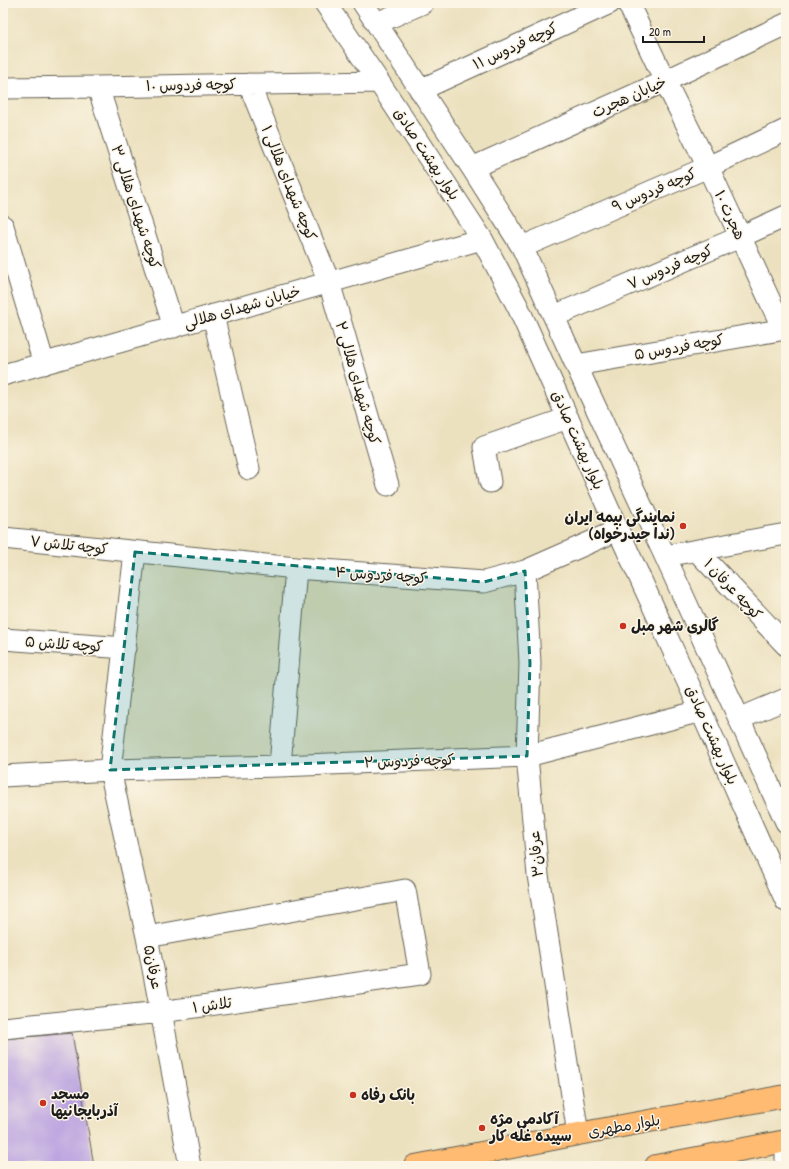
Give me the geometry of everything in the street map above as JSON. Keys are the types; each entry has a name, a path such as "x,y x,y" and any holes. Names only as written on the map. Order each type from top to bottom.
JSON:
{"main road":[{"name":"بلوار مطهری","path":"415,1166 578,1134 786,1096"},
{"path":"656,1166 786,1141"}],"street":[{"name":"بلوار بهشت صادق","path":"325,3 379,82 482,239 518,307 618,530 702,711 786,901"},
{"name":"بلوار بهشت صادق","path":"363,3 472,168 522,247 786,822"},
{"path":"376,23 423,3"},
{"name":"کوچه فردوس ۱۱","path":"420,90 610,3"},
{"name":"هجرت ۱۰","path":"628,3 708,167 740,237 778,298 784,329"},
{"name":"خیابان هجرت","path":"472,168 665,81 786,24"},
{"name":"کوچه فردوس ۱۰","path":"3,88 379,82"},
{"name":"کوچه شهدای هلالی ۱","path":"249,84 329,282"},
{"name":"کوچه شهدای هلالی ۳","path":"98,87 174,326"},
{"name":"کوچه فردوس ۹","path":"522,247 708,167 786,130"},
{"name":"کوچه فردوس ۷","path":"554,316 786,216"},
{"path":"3,226 44,364"},
{"name":"خیابان شهدای هلالی","path":"3,375 482,239"},
{"name":"کوچه شهدای هلالی ۲","path":"329,282 388,485"},
{"path":"213,315 249,468"},
{"name":"کوچه فردوس ۵","path":"576,365 784,329"},
{"path":"490,482 484,447 568,418"},
{"name":"کوچه فردوس ۴","path":"135,552 296,568 484,582 525,571 618,530"},
{"path":"665,556 786,534"},
{"name":"کوچه تلاش ۷","path":"3,538 135,552"},
{"name":"کوچه عرفان ۱","path":"697,551 786,645"},
{"name":"عرفان۵","path":"135,552 110,770 162,1012 190,1166"},
{"path":"280,766 296,568"},
{"name":"عرفان۳","path":"525,571 530,663 527,756 538,875 578,1134"},
{"name":"کوچه تلاش ۵","path":"3,639 125,648"},
{"path":"739,720 786,699"},
{"name":"کوچه فردوس ۲","path":"3,776 110,770 280,766 527,756 702,711"},
{"path":"746,811 776,799"},
{"name":"تلاش ۱","path":"3,1028 162,1012 420,974 406,890 146,937"},
{"path":"786,1141 786,1166"}],"highlighted area":[{"path":"135,552 484,582 525,571 530,663 527,756 110,770"}],"building":[{"name":"مسجد آذربایجانیها","path":"72,1033 94,1166 3,1166 3,1039"}],"place":[{"name":"نمایندگی بیمه ایران (ندا حیدرخواه)","path":"683,526"},
{"name":"گالری شهر مبل","path":"623,626"},
{"name":"بانک رفاه","path":"353,1095"},
{"name":"مسجد آذربایجانیها","path":"43,1103"},
{"name":"آکادمی مژه سپیده غله کار","path":"482,1128"}]}
